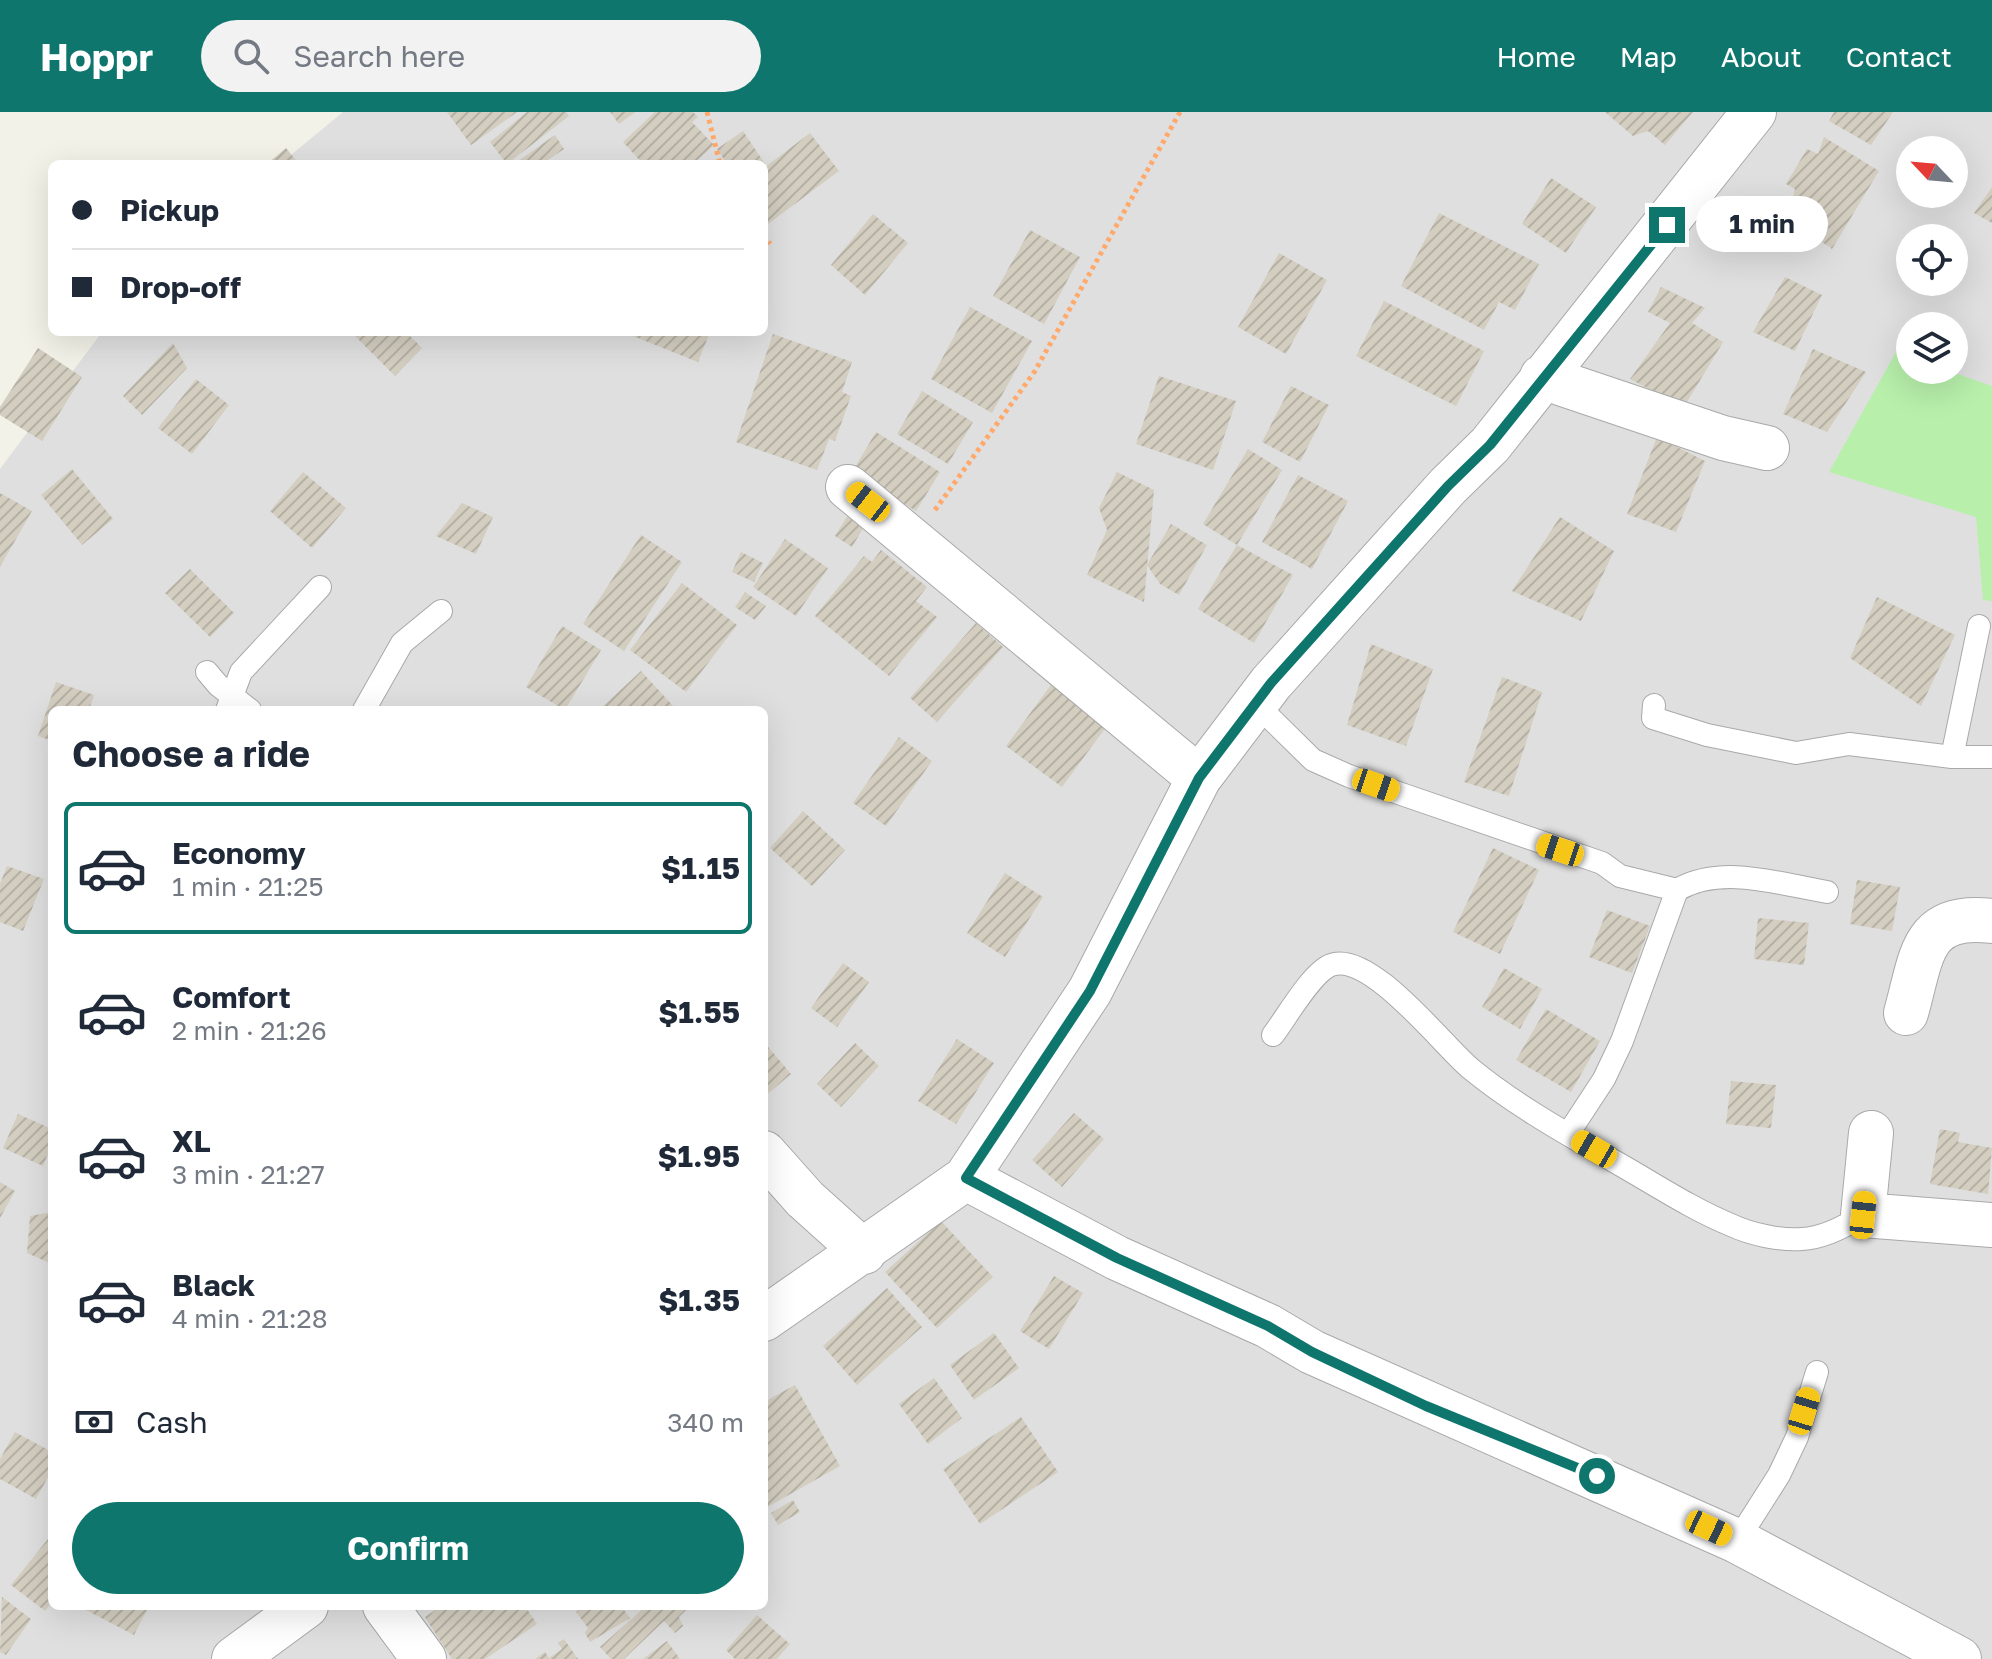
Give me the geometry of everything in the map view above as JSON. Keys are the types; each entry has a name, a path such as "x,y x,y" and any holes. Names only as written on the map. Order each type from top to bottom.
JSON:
{"street":[{"path":"768,1316 966,1178 1090,991 1199,778 1255,703 1420,516 1490,445 1754,112"},
{"path":"1542,377 1711,434 1767,448"},
{"path":"848,487 1199,778"},
{"path":"1906,1013 1929,936 1944,923 1966,918 1992,921"},
{"path":"1871,1133 1863,1215 1890,1220 1992,1225"},
{"path":"768,1157 805,1199 864,1252"},
{"path":"966,1178 1117,1258 1198,1292 1340,1366 1737,1541 1959,1659"},
{"path":"234,1659 301,1610"},
{"path":"388,1610 424,1659"}],"lane":[{"path":"237,706 241,672 320,587"},
{"path":"366,706 402,643 441,611"},
{"path":"1952,757 1979,626"},
{"path":"207,672 237,706"},
{"path":"1255,703 1313,760 1349,776 1602,863 1620,876 1677,890"},
{"path":"1654,705 1653,718 1753,746 1796,753 1849,744 1952,757 1992,757"},
{"path":"1568,1134 1604,1079 1622,1041 1677,890 1690,882 1722,877 1827,892"},
{"path":"1273,1035 1319,973 1332,964 1350,964 1400,996 1417,1012 1427,1028 1472,1070 1568,1134 1734,1227 1804,1239 1848,1225 1863,1215"},
{"path":"1737,1541 1779,1475 1797,1437 1817,1372"}],"path":[{"path":"707,112 719,160"},
{"path":"914,540 1035,371 1180,112"}],"shaded area":[{"path":"343,112 1992,112 1992,1659 0,1659 0,469 99,336 768,336 768,160 285,160"}],"green space":[{"path":"1896,352 1896,384 1968,384 1968,378 1992,386 1992,601 1983,600 1976,517 1829,472"}],"building":[{"path":"447,112 517,112 471,145"},
{"path":"527,112 566,112 569,116 512,160 504,160 490,142"},
{"path":"610,112 635,112 619,124"},
{"path":"655,112 693,112 698,117 692,122 714,145 697,160 639,160 623,142"},
{"path":"1605,112 1693,112 1665,145 1648,131 1633,136"},
{"path":"1834,112 1893,112 1871,145 1829,121"},
{"path":"743,131 762,160 724,160 717,149"},
{"path":"810,133 839,171 768,224 768,165"},
{"path":"555,135 564,149 548,160 520,160"},
{"path":"1824,137 1879,171 1832,249 1788,219 1795,189 1786,184 1807,149 1818,154"},
{"path":"286,148 296,160 272,160"},
{"path":"1551,178 1596,207 1566,253 1522,224"},
{"path":"1992,187 1992,223 1974,213"},
{"path":"1439,213 1539,264 1515,310 1499,302 1484,330 1401,286"},
{"path":"873,214 908,243 865,295 831,265"},
{"path":"1030,230 1080,257 1044,324 993,296"},
{"path":"1279,253 1327,280 1286,354 1238,327"},
{"path":"1785,277 1822,295 1795,351 1753,332"},
{"path":"1661,287 1705,308 1692,323 1723,342 1684,407 1630,379 1670,323 1648,312"},
{"path":"1384,301 1484,351 1456,406 1356,356"},
{"path":"970,307 1032,341 992,413 931,379"},
{"path":"773,334 852,362 842,392 851,396 835,441 829,439 817,470 736,442"},
{"path":"355,336 410,336 422,348 395,376"},
{"path":"633,336 708,336 698,362"},
{"path":"173,343 187,368 142,415 123,396"},
{"path":"38,348 82,377 42,441 0,415 0,407"},
{"path":"1813,349 1866,372 1827,432 1783,414"},
{"path":"1159,376 1236,401 1213,470 1136,444"},
{"path":"196,379 229,405 192,454 158,428"},
{"path":"1291,386 1329,405 1300,462 1262,442"},
{"path":"922,391 973,422 948,464 897,434"},
{"path":"876,432 940,472 916,511 852,472"},
{"path":"1657,437 1705,461 1676,532 1627,514"},
{"path":"1248,449 1282,470 1237,545 1203,524"},
{"path":"72,469 113,519 82,545 41,495"},
{"path":"303,472 346,508 312,548 270,511"},
{"path":"1117,472 1154,490 1144,602 1087,575 1107,530 1099,508"},
{"path":"1298,475 1348,501 1312,569 1262,542"},
{"path":"0,493 32,511 0,567"},
{"path":"462,503 493,517 476,554 436,536"},
{"path":"848,515 865,525 852,547 835,536"},
{"path":"1560,517 1614,551 1581,621 1512,591"},
{"path":"1171,524 1207,545 1179,595 1160,584 1147,565"},
{"path":"641,535 682,562 624,651 583,624"},
{"path":"785,539 828,568 796,616 753,587"},
{"path":"1237,545 1293,575 1254,643 1198,609"},
{"path":"881,550 927,587 916,601 937,617 889,676 815,616 864,556 872,562"},
{"path":"741,552 763,563 754,582 732,572"},
{"path":"190,569 234,613 210,637 165,593"},
{"path":"682,583 737,625 686,692 630,650"},
{"path":"745,592 766,606 755,620 735,607"},
{"path":"1877,597 1955,635 1921,706 1850,658"},
{"path":"976,623 1003,647 937,722 910,698"},
{"path":"562,626 601,650 567,706 558,706 526,687"},
{"path":"1371,644 1433,669 1406,746 1347,725"},
{"path":"641,671 673,706 603,706"},
{"path":"1502,677 1542,692 1509,796 1464,782"},
{"path":"1056,678 1112,719 1062,787 1006,746"},
{"path":"56,682 94,695 90,706 48,706"},
{"path":"48,706 48,740 38,736"},
{"path":"899,737 932,761 886,826 853,803"},
{"path":"803,811 845,850 812,886 770,848"},
{"path":"1493,848 1539,870 1500,954 1453,932"},
{"path":"7,866 44,879 23,931 0,922 0,884"},
{"path":"1005,873 1043,897 1005,957 967,933"},
{"path":"1857,880 1900,887 1892,931 1850,924"},
{"path":"1607,910 1650,926 1632,973 1589,957"},
{"path":"1758,918 1809,923 1804,965 1754,959"},
{"path":"843,963 869,982 837,1027 811,1008"},
{"path":"1504,968 1542,989 1520,1029 1482,1007"},
{"path":"1546,1009 1600,1041 1571,1092 1516,1060"},
{"path":"957,1039 994,1063 956,1124 918,1101"},
{"path":"855,1043 879,1066 841,1107 817,1084"},
{"path":"768,1047 791,1074 768,1094"},
{"path":"1731,1081 1776,1085 1771,1128 1726,1124"},
{"path":"1074,1113 1104,1139 1062,1187 1032,1160"},
{"path":"18,1114 48,1127 48,1154 43,1166 3,1148"},
{"path":"1940,1129 1960,1133 1958,1142 1992,1148 1988,1194 1930,1184"},
{"path":"0,1182 15,1191 0,1218"},
{"path":"48,1213 48,1262 27,1253 30,1216"},
{"path":"941,1221 993,1277 937,1328 885,1272"},
{"path":"1054,1276 1083,1293 1049,1349 1020,1331"},
{"path":"887,1288 922,1327 857,1385 823,1346"},
{"path":"994,1333 1019,1368 974,1400 950,1365"},
{"path":"934,1378 962,1418 928,1444 899,1404"},
{"path":"795,1385 840,1466 768,1507 768,1400"},
{"path":"1021,1417 1058,1472 980,1524 943,1469"},
{"path":"15,1432 48,1450 48,1477 36,1499 0,1479 0,1459"},
{"path":"793,1500 800,1512 778,1525 771,1513"},
{"path":"48,1539 48,1607 45,1611 11,1585"},
{"path":"2,1597 31,1619 6,1655 0,1652"},
{"path":"86,1610 147,1610 134,1635"},
{"path":"435,1610 528,1610 537,1624 485,1659 452,1659 425,1617"},
{"path":"624,1610 630,1618 590,1642 585,1633 588,1628 576,1612"},
{"path":"642,1610 686,1610 679,1617 683,1626 675,1633 664,1621 624,1659 611,1659 600,1647"},
{"path":"757,1615 790,1644 777,1659 735,1659 726,1650"},
{"path":"564,1639 578,1659 535,1659 545,1652 549,1658 562,1649 558,1643"},
{"path":"667,1641 680,1659 643,1659"}],"route":[{"path":"1597,1476 1426,1406 1312,1352 1268,1326 1198,1292 1117,1258 966,1178 1090,991 1199,778 1271,683 1448,486 1490,445 1667,225"}]}
